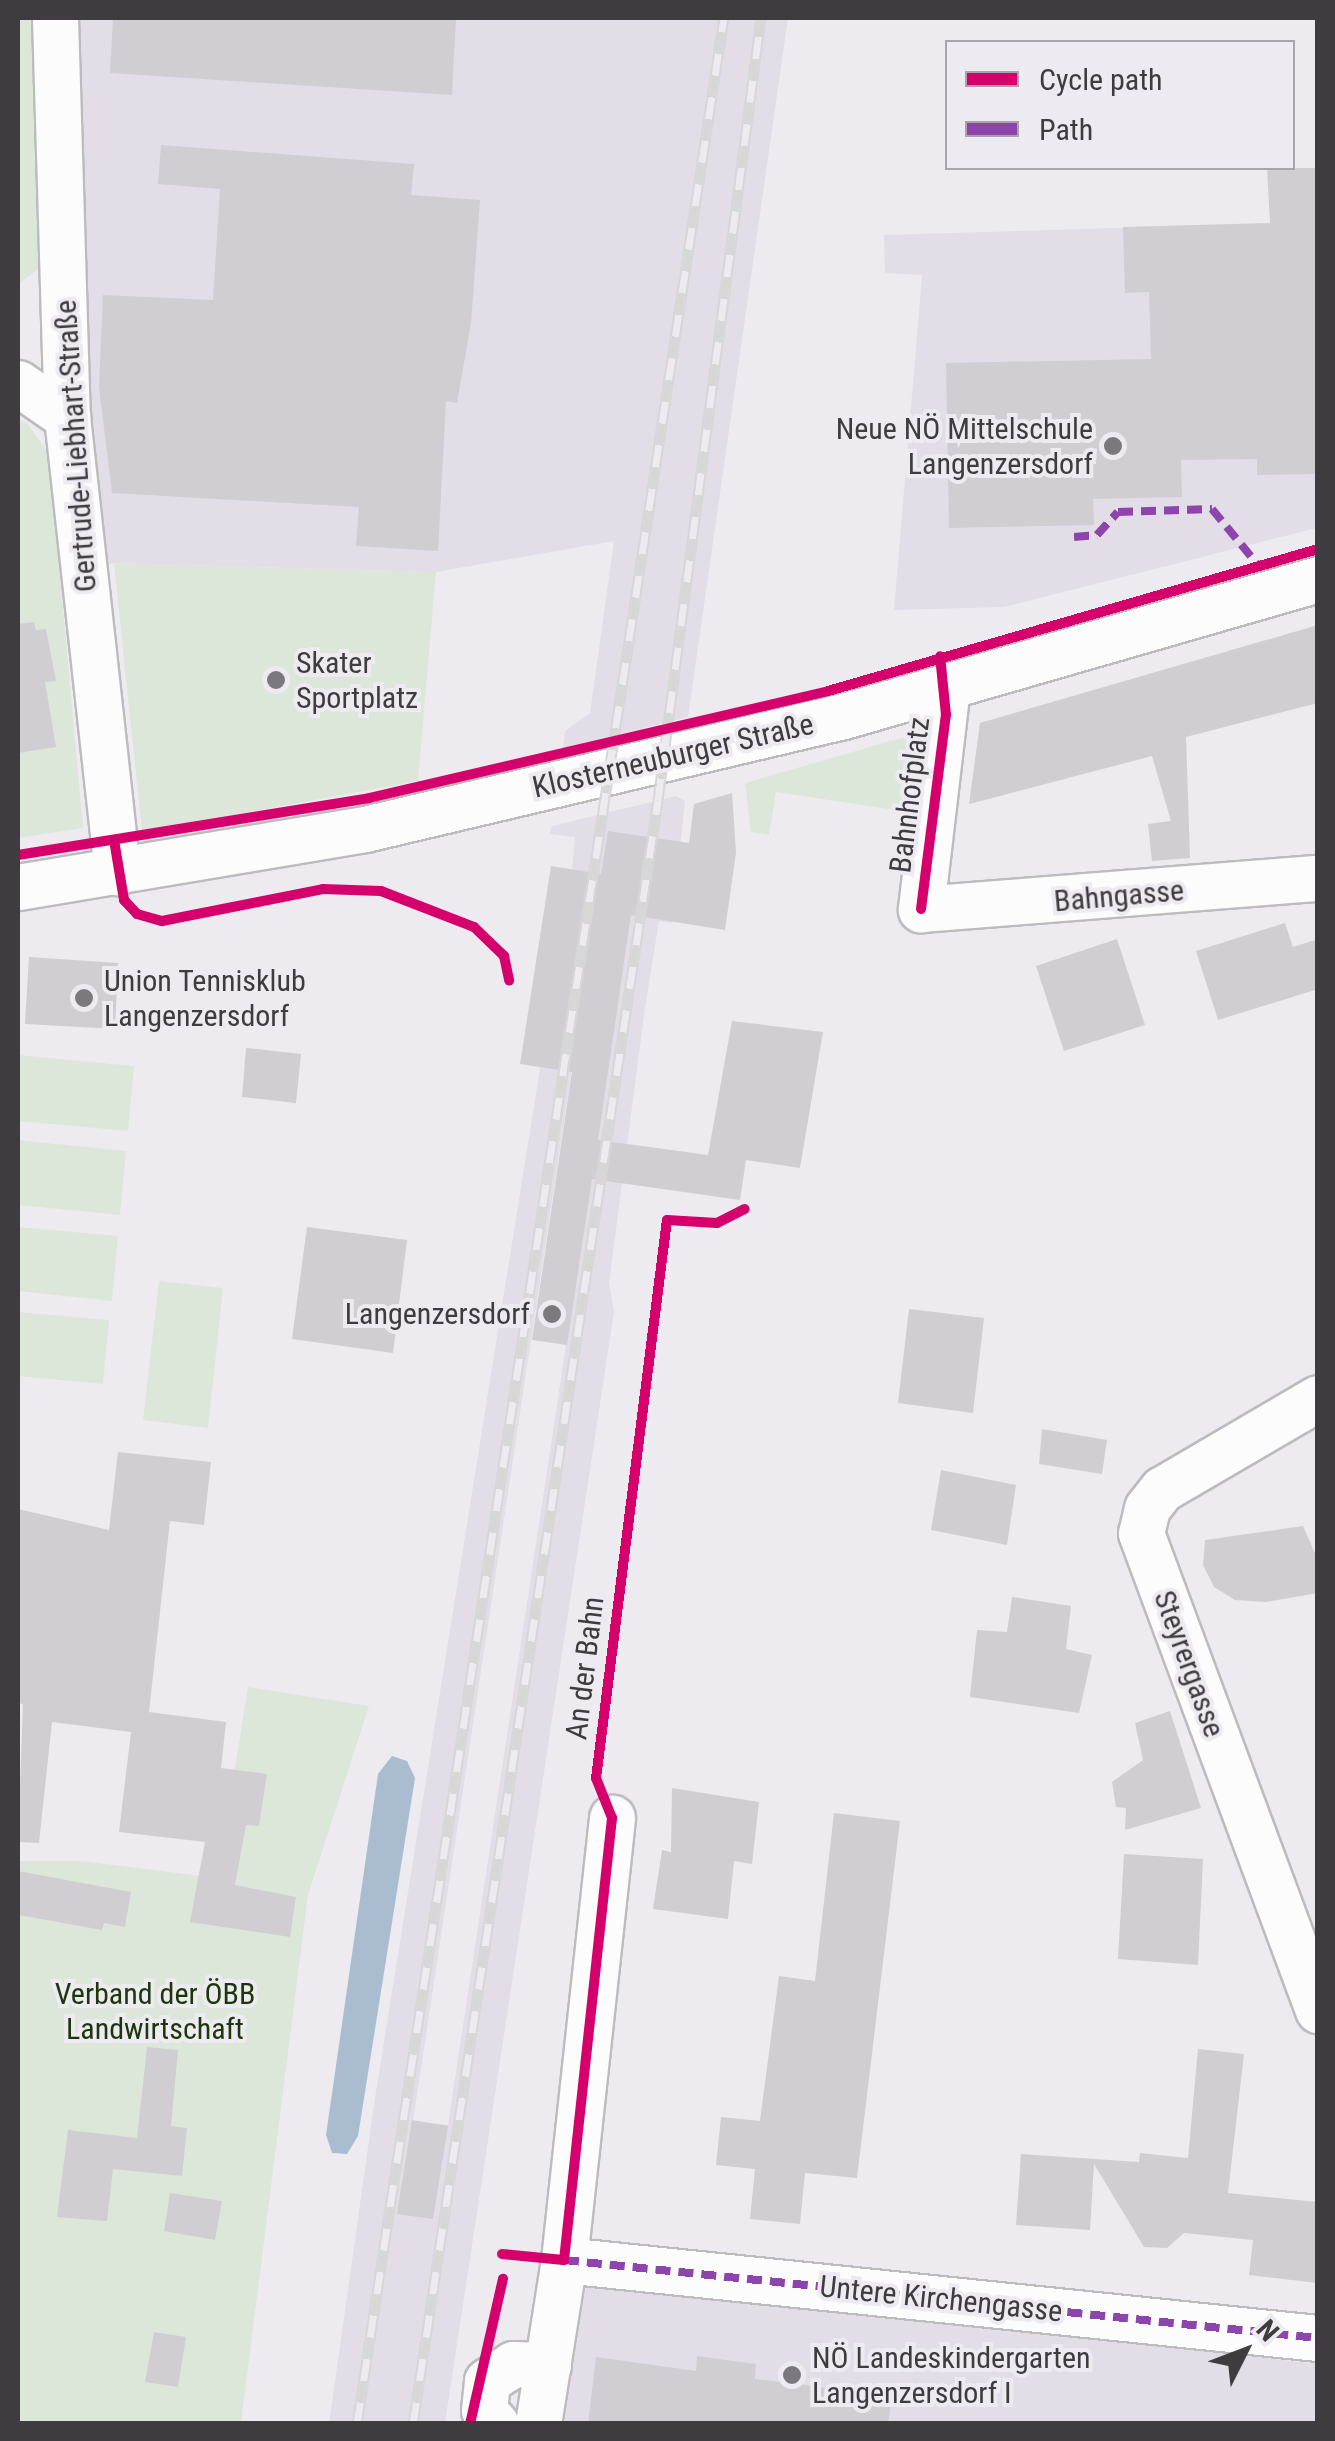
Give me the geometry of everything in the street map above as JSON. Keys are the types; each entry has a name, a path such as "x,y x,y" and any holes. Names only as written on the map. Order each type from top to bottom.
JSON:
{"street":[{"name":"Gertrude-Liebhart-Straße","path":"55,18 67,417 117,872"},
{"path":"18,383 67,417"},
{"name":"Klosterneuburger Straße","path":"18,887 366,829 947,687 1318,580"},
{"name":"Bahnhofplatz","path":"921,909 947,687"},
{"name":"Bahngasse","path":"921,909 1318,878"},
{"name":"Steyrergasse","path":"1318,1398 1162,1489 1146,1508 1140,1533 1318,2010"},
{"path":"538,2424 564,2260 612,1818"},
{"name":"Untere Kirchengasse","path":"564,2260 1318,2338"},
{"path":"496,2424 484,2410 488,2382 513,2364 548,2365"}],"shaded area":[{"path":"55,18 788,18 688,717 563,748 565,731 590,713 614,541 436,572 114,563 84,570"},
{"name":"Neue NÖ Mittelschule Langenzersdorf","path":"1317,222 1317,528 1004,607 894,610 922,275 885,273 884,235"},
{"path":"676,796 685,801 672,923 659,921 645,1008 609,1283 614,1312 445,2423 329,2424 375,2098 572,869 575,837 550,834 552,826","holes":["639,863 448,2125 413,2121 582,1003"]},
{"name":"NÖ Landeskindergarten Langenzersdorf I","path":"587,2280 1317,2364 1317,2423 564,2424"}],"green space":[{"path":"18,18 33,18 40,268 18,284"},
{"path":"18,421 27,423 49,454 83,828 18,838"},
{"name":"Skater Sportplatz","path":"114,563 436,572 418,781 142,832"},
{"path":"904,737 916,751 908,812 776,792 769,835 751,832 745,783"},
{"path":"18,1055 134,1066 128,1131 18,1121"},
{"path":"18,1140 126,1151 120,1215 18,1205"},
{"path":"18,1227 118,1236 112,1301 18,1291"},
{"path":"159,1281 223,1288 208,1428 143,1420"},
{"path":"18,1312 109,1320 103,1384 18,1376"},
{"name":"Verband der ÖBB Landwirtschaft","path":"248,1687 369,1706 308,1895 241,2423 18,2424 18,1861 82,1861 217,1878"}],"water":[{"path":"392,1756 407,1761 415,1778 358,2136 347,2154 332,2153 326,2135 378,1774"}],"building":[{"path":"113,18 456,18 452,95 110,73"},
{"path":"161,145 414,164 411,195 480,200 471,323 457,403 446,401 438,551 356,546 359,507 112,493 99,387 103,295 213,300 220,189 158,184"},
{"name":"Neue NÖ Mittelschule Langenzersdorf","path":"1318,168 1318,474 1257,475 1257,459 1181,460 1182,497 1093,499 1094,525 949,528 946,363 1151,359 1149,292 1125,293 1123,227 1270,223 1267,170"},
{"path":"34,622 36,630 46,629 56,681 45,682 56,747 18,753 18,624"},
{"path":"1318,625 1318,703 1186,737 1190,858 1152,861 1148,824 1171,821 1152,756 969,804 980,723"},
{"path":"732,793 736,853 725,930 631,915 598,1140 708,1155 732,1021 823,1032 800,1168 746,1160 740,1200 592,1179 567,1345 532,1340 572,1072 520,1064 551,866 601,874 608,831 689,843 694,804"},
{"path":"1285,923 1293,947 1318,939 1318,989 1218,1020 1196,951"},
{"path":"1117,939 1145,1025 1064,1051 1036,966"},
{"path":"29,957 118,963 115,1029 25,1024"},
{"path":"246,1048 301,1054 296,1103 242,1097"},
{"path":"307,1227 407,1240 393,1353 292,1339"},
{"path":"909,1309 984,1318 973,1413 898,1403"},
{"path":"1042,1429 1107,1440 1102,1474 1039,1464"},
{"path":"118,1452 211,1462 204,1525 170,1521 149,1712 226,1722 221,1768 267,1774 259,1826 246,1825 235,1885 296,1897 290,1937 190,1922 205,1842 119,1832 131,1732 52,1722 39,1843 18,1842 23,1704 18,1703 18,1509 109,1530"},
{"path":"941,1470 1016,1485 1007,1545 931,1530"},
{"path":"1303,1526 1318,1560 1318,1593 1266,1602 1235,1600 1214,1587 1203,1565 1205,1540"},
{"path":"1012,1597 1071,1606 1066,1649 1092,1655 1079,1713 970,1697 977,1630 1007,1632"},
{"path":"1170,1711 1201,1808 1125,1830 1126,1808 1116,1807 1112,1782 1143,1760 1135,1723"},
{"path":"672,1788 759,1802 752,1864 734,1861 728,1919 653,1909 662,1850 671,1852"},
{"path":"834,1813 900,1821 857,2178 805,2173 800,2224 750,2219 755,2169 716,2165 721,2117 760,2121 779,1976 815,1981"},
{"path":"1124,1854 1203,1859 1198,1965 1118,1959"},
{"path":"18,1871 131,1892 125,1927 104,1923 102,1930 18,1915"},
{"path":"147,2047 178,2050 171,2126 187,2128 182,2176 113,2169 107,2221 57,2217 68,2130 137,2138"},
{"path":"1198,2049 1244,2054 1228,2193 1318,2202 1318,2283 1249,2275 1253,2240 1184,2233 1167,2248 1144,2247 1094,2164 1090,2230 1016,2225 1021,2154 1139,2162 1140,2153 1188,2158"},
{"path":"412,2120 448,2126 433,2219 397,2214"},
{"path":"170,2193 222,2201 215,2240 164,2231"},
{"path":"154,2332 186,2337 178,2387 145,2382"},
{"path":"697,2356 756,2364 755,2379 892,2396 888,2424 588,2424 596,2357 696,2371"}],"railway":[{"path":"357,2424 724,18"},
{"path":"413,2424 658,800 761,18"}],"marked path":[{"path":"1074,537 1097,535 1118,512 1212,509 1258,565"},
{"path":"564,2260 1318,2338"}],"cycle path":[{"path":"18,855 369,798 828,691 1318,549"},
{"path":"921,909 946,715 940,656"},
{"path":"114,840 124,900 137,914 162,921 323,889 381,891 474,927 504,956 509,980"},
{"name":"An der Bahn","path":"502,2254 564,2260 612,1818 596,1778 667,1220 717,1223 745,1209"},
{"path":"470,2424 503,2279"}],"place":[{"name":"Neue NÖ Mittelschule Langenzersdorf","path":"1113,446"},
{"name":"Skater Sportplatz","path":"276,680"},
{"name":"Union Tennisklub Langenzersdorf","path":"84,998"},
{"name":"Langenzersdorf","path":"552,1314"},
{"name":"NÖ Landeskindergarten Langenzersdorf I","path":"792,2375"}]}
